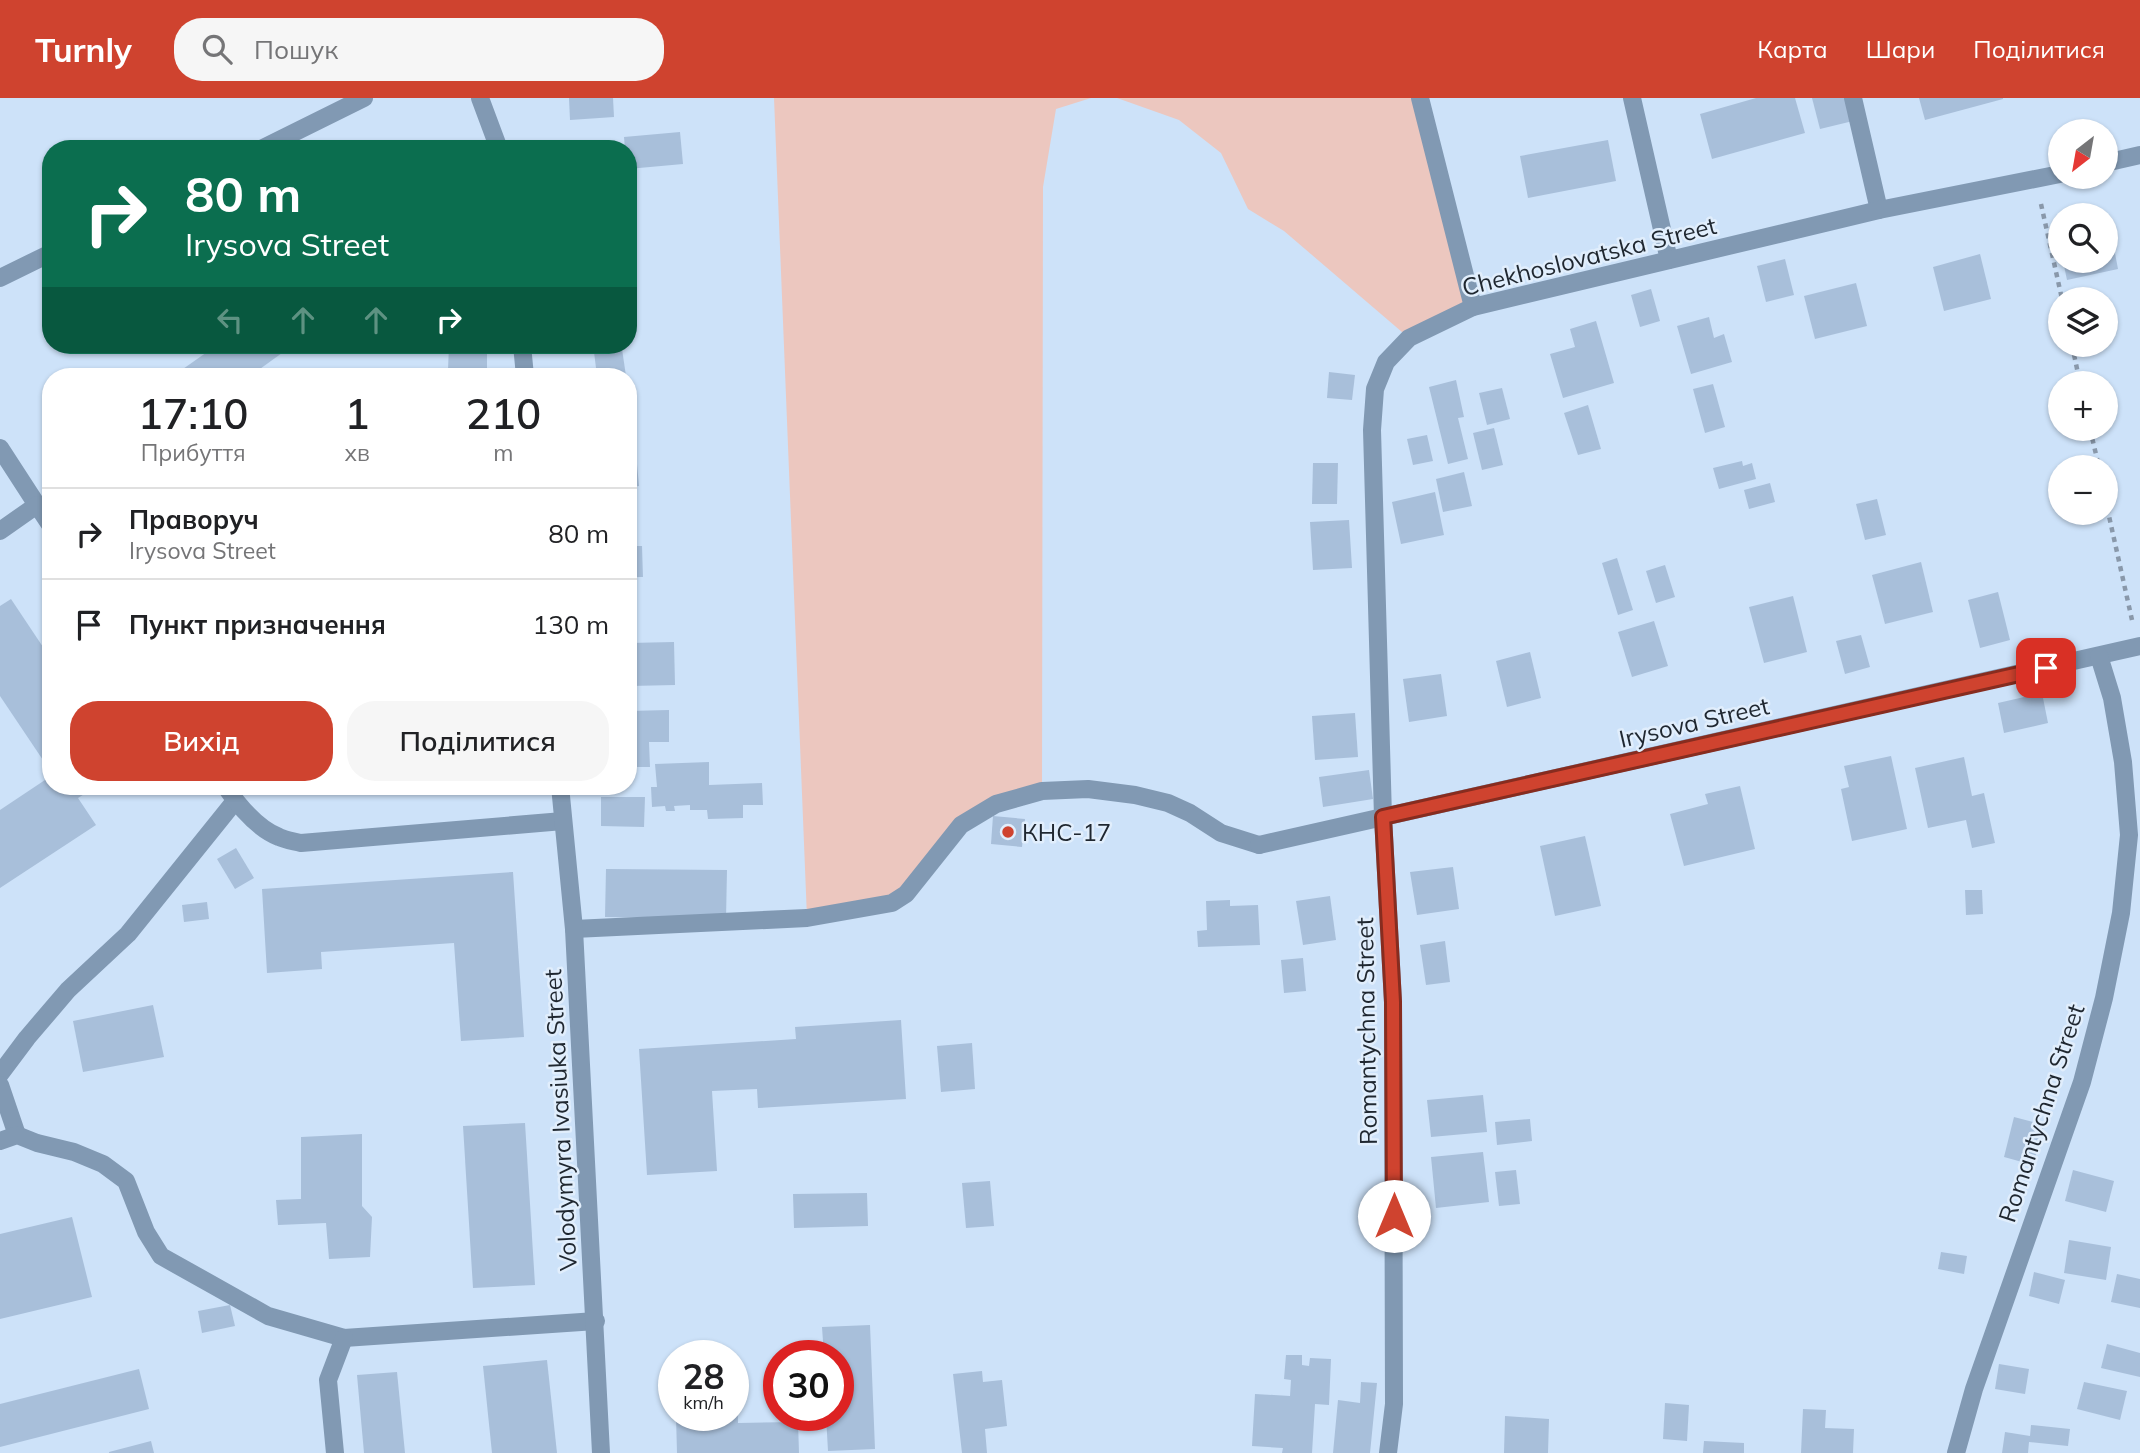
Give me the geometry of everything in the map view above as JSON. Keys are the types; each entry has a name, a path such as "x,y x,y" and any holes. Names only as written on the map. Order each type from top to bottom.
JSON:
{"street":[{"path":"279,140 364,98"},
{"path":"480,98 496,140"},
{"path":"1420,98 1473,307"},
{"path":"1632,98 1670,260"},
{"path":"1853,98 1879,210"},
{"path":"2118,160 2140,155"},
{"name":"Chekhoslovatska Street","path":"1383,817 1372,430 1375,389 1386,362 1409,338 1473,307 1879,210 2048,176"},
{"path":"0,278 42,257"},
{"path":"0,448 42,512"},
{"path":"0,531 37,505"},
{"name":"Irysova Street","path":"574,929 807,918 892,903 906,894 961,825 996,804 1042,792 1088,789 1135,794 1168,803 1190,813 1222,834 1259,845 2139,647"},
{"name":"Romantychna Street","path":"1956,1453 1974,1389 2082,1082 2104,998 2121,913 2129,835 2123,762 2112,698 2099,656"},
{"path":"0,1074 26,1038 68,990 128,934 229,795"},
{"path":"232,795 254,820 277,836 301,844 563,821"},
{"name":"Volodymyra Ivasiuka Street","path":"562,795 574,929 601,1453"},
{"name":"Romantychna Street","path":"1383,817 1393,1002 1394,1404 1388,1453"},
{"path":"0,1085 8,1138 103,1164 125,1181 146,1232 161,1256 268,1315 344,1338 596,1321"},
{"path":"335,1453 328,1380 344,1338"}],"path":[{"path":"2036,179 2059,287"},
{"path":"2111,525 2139,647"}],"shaded area":[{"path":"774,98 1091,98 1056,109 1043,187 1042,791 961,825 906,894 807,918"},
{"path":"1117,98 1420,98 1473,307 1409,338 1284,231 1248,209 1221,153 1179,120"}],"building":[{"path":"569,98 613,98 614,117 570,120"},
{"path":"1756,98 1795,98 1805,133 1712,159 1700,114"},
{"path":"1812,98 1847,98 1853,121 1820,129"},
{"path":"1919,98 2003,98 2003,99 1925,120"},
{"path":"680,132 683,164 637,168 637,140 624,140 624,137"},
{"path":"1608,140 1616,181 1528,198 1520,156"},
{"path":"1980,254 1991,299 1944,311 1933,267"},
{"path":"1785,259 1794,295 1766,302 1757,266"},
{"path":"2066,273 2099,273 2067,280"},
{"path":"1856,283 1867,326 1815,339 1804,296"},
{"path":"1651,289 1660,321 1640,327 1631,295"},
{"path":"1709,317 1714,338 1724,334 1732,362 1691,374 1677,326"},
{"path":"1596,321 1614,383 1563,398 1550,354 1575,347 1570,329"},
{"path":"204,354 281,354 261,368 184,368"},
{"path":"449,354 487,354 487,368 448,368"},
{"path":"594,354 623,354 625,368 596,368"},
{"path":"1329,372 1355,375 1352,400 1327,398"},
{"path":"1456,380 1464,417 1458,418 1468,459 1448,464 1429,387"},
{"path":"1713,384 1725,427 1705,433 1693,389"},
{"path":"1502,388 1510,419 1487,425 1479,393"},
{"path":"1588,405 1601,449 1578,455 1564,413"},
{"path":"1494,428 1503,465 1482,470 1473,433"},
{"path":"1427,435 1433,461 1413,465 1407,439"},
{"path":"1742,461 1743,466 1752,463 1756,479 1719,489 1713,468"},
{"path":"1313,463 1338,463 1337,504 1312,504"},
{"path":"1464,472 1472,506 1443,512 1436,479"},
{"path":"1770,483 1775,502 1749,509 1744,490"},
{"path":"1435,492 1444,535 1401,544 1392,502"},
{"path":"1877,499 1886,535 1865,540 1856,504"},
{"path":"1349,520 1352,568 1313,570 1310,522"},
{"path":"637,546 642,546 643,577 637,577"},
{"path":"1617,558 1633,610 1618,615 1602,563"},
{"path":"1921,562 1933,612 1885,624 1872,575"},
{"path":"1665,565 1675,597 1656,603 1646,571"},
{"path":"1998,592 2010,640 1980,648 1968,600"},
{"path":"1793,596 1807,652 1764,663 1749,607"},
{"path":"11,599 42,646 42,759 0,696 0,606"},
{"path":"1654,621 1668,666 1632,677 1618,632"},
{"path":"1861,635 1870,667 1845,674 1836,641"},
{"path":"674,642 675,685 637,686 637,643"},
{"path":"1530,652 1541,698 1507,707 1496,661"},
{"path":"1441,674 1447,716 1409,722 1403,679"},
{"path":"2042,693 2048,723 2004,733 1998,703"},
{"path":"669,710 669,742 649,742 650,767 637,767 637,711"},
{"path":"1355,713 1358,757 1315,760 1312,716"},
{"path":"1891,756 1907,829 1852,841 1841,789 1849,787 1844,766"},
{"path":"1964,757 1972,796 1984,793 1995,843 1972,848 1966,820 1928,828 1915,768"},
{"path":"709,762 709,785 762,783 763,805 743,805 743,818 708,819 707,810 690,810 690,805 674,806 675,811 666,811 665,806 652,807 651,787 657,787 655,764"},
{"path":"1369,770 1373,799 1323,807 1319,777"},
{"path":"42,782 42,795 83,795 78,798 96,825 0,888 0,810"},
{"path":"1740,786 1755,849 1684,866 1670,814 1708,804 1705,794"},
{"path":"601,797 645,797 644,827 601,826"},
{"name":"КНС-17","path":"993,816 1025,819 1022,847 991,844"},
{"path":"1585,836 1601,906 1555,916 1540,846"},
{"path":"236,848 254,878 235,889 217,859"},
{"path":"1453,867 1459,909 1417,915 1410,872"},
{"path":"606,869 727,870 726,919 605,917"},
{"path":"513,872 524,1037 461,1041 454,943 321,952 322,969 267,973 262,889"},
{"path":"1965,890 1982,890 1983,914 1966,915"},
{"path":"1330,896 1336,940 1303,945 1296,901"},
{"path":"1230,900 1230,906 1258,905 1260,945 1198,947 1197,931 1207,930 1206,901"},
{"path":"207,902 209,919 184,922 182,905"},
{"path":"1445,941 1450,982 1426,985 1420,945"},
{"path":"1303,958 1306,991 1284,993 1281,960"},
{"path":"153,1005 164,1057 83,1072 73,1021"},
{"path":"901,1020 906,1099 758,1108 757,1089 712,1091 717,1171 647,1175 639,1049 796,1039 795,1027"},
{"path":"972,1043 975,1089 941,1092 937,1046"},
{"path":"1483,1095 1487,1132 1431,1137 1427,1100"},
{"path":"2014,1117 2044,1125 2033,1165 2004,1157"},
{"path":"1530,1119 1532,1141 1497,1145 1495,1122"},
{"path":"525,1123 535,1285 473,1288 463,1126"},
{"path":"362,1134 362,1206 372,1217 370,1257 329,1259 326,1223 278,1225 276,1200 301,1199 301,1137"},
{"path":"1483,1152 1489,1202 1436,1208 1431,1157"},
{"path":"1516,1170 1520,1204 1499,1206 1495,1172"},
{"path":"2073,1170 2114,1181 2106,1212 2065,1201"},
{"path":"990,1181 994,1226 966,1228 962,1183"},
{"path":"867,1193 868,1226 794,1228 793,1194"},
{"path":"72,1217 92,1297 0,1319 0,1234"},
{"path":"2069,1240 2111,1247 2106,1280 2064,1273"},
{"path":"1941,1252 1967,1256 1964,1274 1938,1269"},
{"path":"2034,1272 2065,1280 2059,1304 2029,1296"},
{"path":"2117,1274 2140,1279 2140,1308 2111,1302"},
{"path":"230,1305 235,1326 202,1333 198,1311"},
{"path":"870,1325 875,1449 828,1451 827,1431 854,1431 854,1340 823,1340 822,1327"},
{"path":"2107,1344 2140,1353 2140,1377 2101,1368"},
{"path":"1286,1355 1302,1355 1302,1365 1309,1366 1310,1358 1331,1359 1329,1405 1315,1404 1312,1453 1282,1453 1283,1448 1252,1446 1255,1394 1290,1396 1291,1380 1284,1379"},
{"path":"547,1360 557,1453 492,1453 483,1366"},
{"path":"1999,1364 2029,1369 2025,1394 1995,1389"},
{"path":"139,1369 149,1409 0,1447 0,1404"},
{"path":"982,1371 983,1382 1002,1380 1007,1426 985,1429 987,1453 962,1453 953,1374"},
{"path":"397,1372 405,1453 364,1453 357,1375"},
{"path":"1361,1382 1377,1383 1370,1453 1333,1453 1338,1400 1360,1403"},
{"path":"2084,1382 2127,1391 2120,1420 2077,1409"},
{"path":"1665,1403 1689,1405 1687,1441 1663,1439"},
{"path":"1803,1409 1826,1410 1825,1428 1854,1429 1853,1453 1801,1453"},
{"path":"1505,1416 1549,1419 1548,1453 1504,1453"},
{"path":"749,1423 763,1423 763,1431 798,1431 799,1453 677,1453 676,1431 749,1431"},
{"path":"2031,1425 2070,1429 2068,1446 2029,1442 2028,1453 2002,1453 2005,1432 2030,1436"},
{"path":"151,1441 154,1453 109,1453 109,1452"},
{"path":"1704,1441 1744,1443 1744,1453 1703,1453"}],"place":[{"name":"КНС-17","path":"1008,832"}],"route":[{"path":"1394,1216 1393,1002 1383,817 2046,668"}]}
